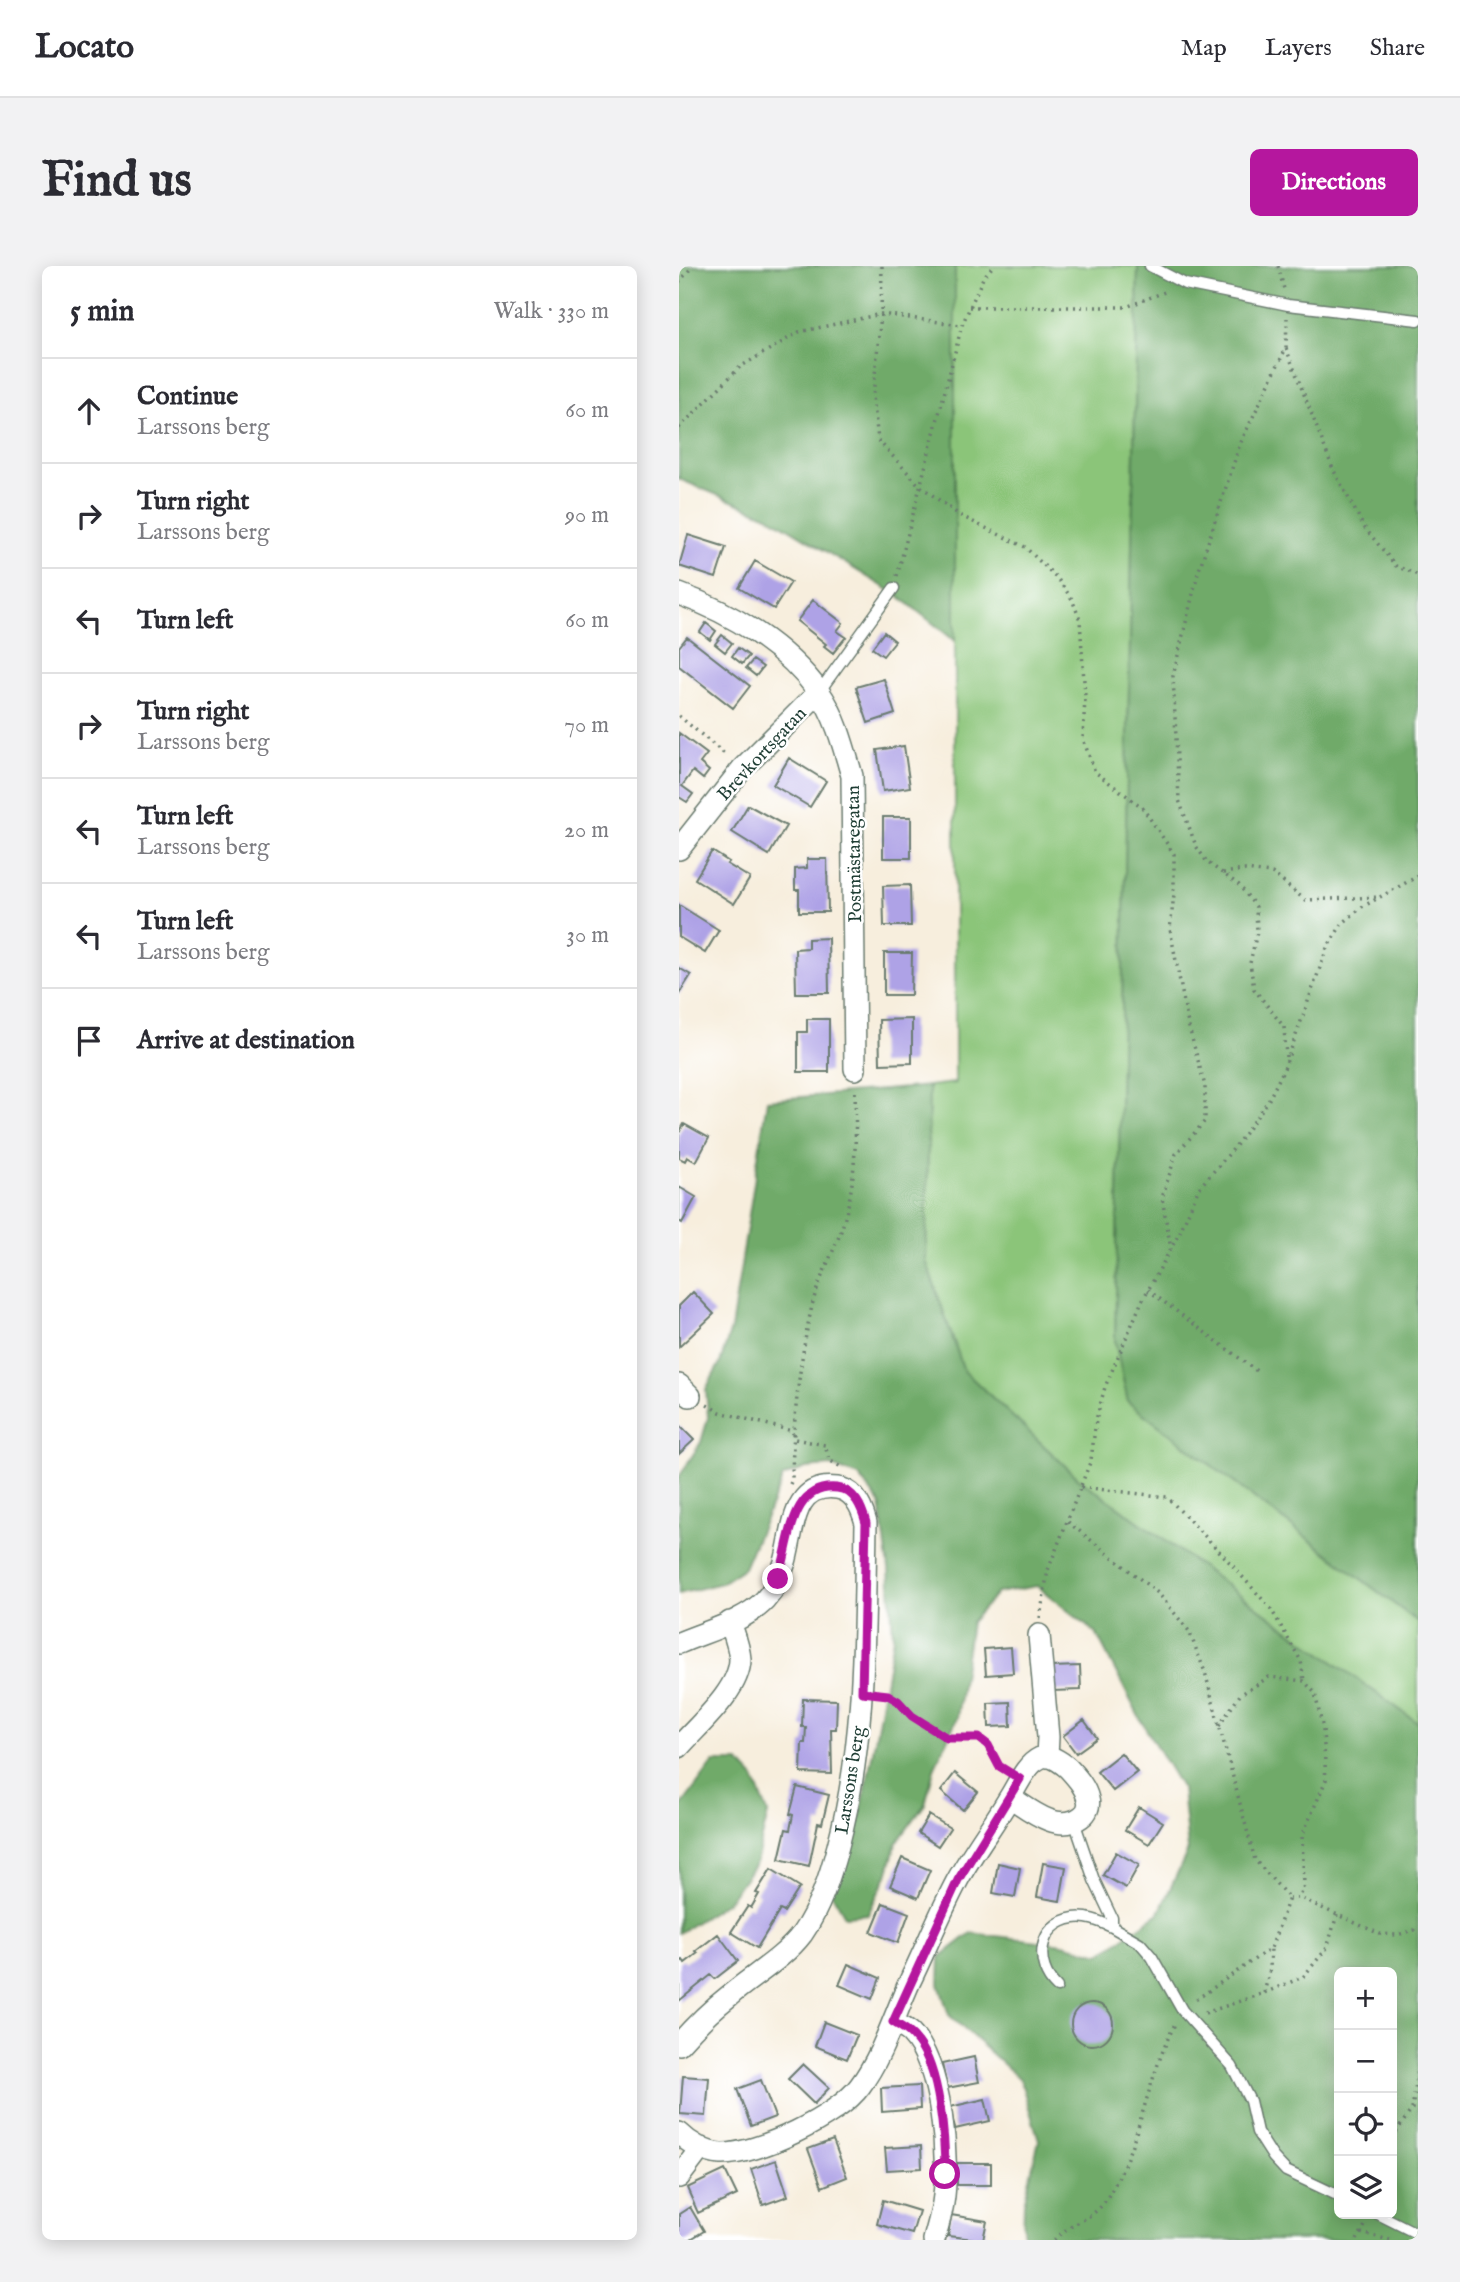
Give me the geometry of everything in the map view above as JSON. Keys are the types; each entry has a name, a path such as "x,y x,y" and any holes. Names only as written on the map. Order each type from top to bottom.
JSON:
{"street":[{"name":"Postmästaregatan","path":"679,594 713,607 747,626 784,655 819,692 839,732 852,776 855,1069"},
{"name":"Brevkortsgatan","path":"679,849 742,769 819,692"},
{"path":"679,1643 747,1614 764,1601 775,1589 785,1562 793,1520 801,1502 820,1489 844,1489"},
{"name":"Larssons berg","path":"679,2044 728,1996 781,1955 801,1935 830,1876 852,1786 862,1692 866,1523 856,1500 844,1489"},
{"path":"679,1747 729,1691 737,1676 740,1661 730,1622"},
{"path":"1039,1635 1048,1737 1047,1757"},
{"path":"679,2133 701,2148 722,2154 754,2147 797,2131 849,2099 864,2081 958,1880 1015,1788 1039,1758 1047,1757 1062,1762 1076,1777 1088,1798 1089,1808 1074,1821 1066,1824 1053,1822 1015,1788"},
{"path":"893,2022 909,2031 920,2044 927,2059 941,2115 945,2145 943,2202 934,2240"},
{"path":"679,2177 701,2148"}],"lane":[{"path":"1150,266 1185,284 1288,305 1418,320"},
{"path":"819,692 894,588"},
{"path":"1074,1821 1094,1880 1112,1918 1112,1927"},
{"path":"1057,1987 1051,1981 1041,1960 1046,1935 1061,1922 1083,1917 1096,1920 1140,1944 1152,1957 1185,2014 1232,2066 1249,2101 1262,2144 1286,2171 1334,2194"},
{"path":"1388,2219 1418,2234"}],"path":[{"path":"679,282 693,266"},
{"path":"882,266 881,314 873,396 878,440 919,485 959,515 1025,547 1057,578 1072,599 1080,620 1085,696 1083,739 1095,772 1142,807 1174,854 1174,894 1170,929 1188,1024 1205,1086 1205,1121 1176,1154 1162,1198 1171,1249"},
{"path":"894,588 962,325 983,278 993,266"},
{"path":"1279,266 1288,305 1286,348 1241,444 1198,573 1173,676 1179,800 1196,846 1207,862 1239,885 1256,907 1257,932 1250,964 1254,989 1284,1027 1287,1050 1283,1069"},
{"path":"969,307 1126,307 1185,284"},
{"path":"679,428 740,367 799,332 881,314 962,325"},
{"path":"1286,348 1333,469 1364,527 1396,566 1418,575"},
{"path":"679,716 742,769"},
{"path":"1223,873 1245,870 1272,873 1305,900 1381,897"},
{"path":"1039,1635 1040,1605 1048,1570 1091,1460 1096,1420 1105,1387 1148,1290 1171,1249 1199,1188 1235,1147 1268,1101 1283,1069 1327,948 1342,923 1362,907 1418,876"},
{"path":"787,1489 792,1480 800,1369 813,1303 841,1229 856,1161 855,1069"},
{"path":"1148,1290 1258,1372"},
{"path":"684,1390 720,1412 792,1432 795,1438"},
{"path":"795,1438 825,1445 829,1460 843,1468 849,1476 844,1489"},
{"path":"1081,1487 1167,1497 1271,1609 1301,1661 1304,1681 1315,1693 1321,1717 1326,1780 1302,1836 1304,1885 1300,1898"},
{"path":"1068,1522 1159,1594 1189,1630 1205,1672 1255,1860 1289,1898 1300,1898 1380,1934 1397,1935 1418,1928"},
{"path":"1219,1726 1240,1695 1269,1677 1304,1681"},
{"path":"862,1692 888,1695 912,1716 947,1738 979,1738 988,1745 1015,1788"},
{"path":"1264,1993 1270,1969 1271,1948 1289,1898"},
{"path":"1185,2014 1264,1993 1303,1977 1327,1948 1337,1915"},
{"path":"1054,2240 1103,2205 1122,2173 1163,2047 1185,2014 1271,1948"},
{"path":"1397,2131 1412,2109 1418,2071"},
{"path":"1357,2240 1368,2219"},
{"path":"1361,2233 1390,2240"}],"green space":[{"path":"679,266 955,266 955,641 900,597 768,516 679,479"},
{"path":"955,266 1138,266 1115,1341 1128,1402 1418,1622 1418,1723 1078,1478 964,1371 926,1261 929,1086 955,1083"},
{"path":"1138,266 1418,266 1418,1622 1128,1402 1115,1341"},
{"path":"929,1086 926,1261 964,1371 1078,1478 1418,1723 1418,2240 1023,2240 1024,2203 1039,2140 1020,2079 949,2015 939,1984 940,1957 971,1933 1063,1944 1100,1954 1159,1913 1188,1850 1182,1789 1140,1719 1096,1633 1037,1586 997,1593 971,1622 957,1718 934,1769 925,1804 896,1844 887,1875 868,1914 845,1916 831,1892 860,1817 893,1638 889,1569 880,1504 859,1476 831,1466 806,1468 783,1477 744,1568 721,1583 679,1594 679,1477 701,1442 708,1418 706,1389 720,1363 731,1329 767,1100"},
{"path":"714,1762 739,1762 754,1778 768,1813 756,1863 727,1902 679,1933 679,1809"}],"building":[{"path":"688,535 726,547 716,578 679,566"},
{"path":"755,561 791,582 774,609 739,588"},
{"path":"813,600 843,623 837,631 846,637 833,653 797,621"},
{"path":"706,623 716,631 710,640 700,632"},
{"path":"884,632 895,641 883,656 872,648"},
{"path":"722,635 732,643 725,652 715,644"},
{"path":"687,637 750,686 733,708 679,666 679,647"},
{"path":"738,648 749,656 742,664 732,656"},
{"path":"753,660 763,667 756,676 746,668"},
{"path":"884,679 895,714 868,723 856,687"},
{"path":"679,733 707,754 700,763 709,771 703,779 693,771 682,786 693,794 687,802 679,797"},
{"path":"904,746 910,787 883,791 877,750"},
{"path":"789,758 826,781 810,807 773,785"},
{"path":"748,805 786,826 769,855 732,832"},
{"path":"883,817 911,817 911,858 883,858"},
{"path":"712,851 750,878 734,904 695,879"},
{"path":"807,859 827,859 828,912 799,912 795,869 807,868"},
{"path":"910,885 911,926 884,926 883,886"},
{"path":"679,905 719,930 705,953 679,937"},
{"path":"828,938 829,993 796,993 795,949 808,948 808,939"},
{"path":"884,953 912,953 911,995 884,995"},
{"path":"679,968 691,975 679,994"},
{"path":"807,1019 829,1019 829,1072 798,1072 798,1032 807,1032"},
{"path":"912,1019 912,1063 880,1064 879,1020"},
{"path":"684,1124 709,1138 696,1162 687,1157 685,1161 679,1158 679,1133"},
{"path":"679,1187 696,1197 682,1223 679,1221"},
{"path":"693,1292 714,1314 679,1347 679,1306"},
{"path":"679,1425 694,1440 679,1454"},
{"path":"1011,1647 1013,1673 986,1675 984,1649"},
{"path":"1080,1666 1081,1690 1052,1691 1051,1667"},
{"path":"803,1699 837,1700 836,1729 831,1729 832,1774 801,1773 802,1743 805,1743 806,1727 802,1727"},
{"path":"1010,1702 1011,1726 989,1727 988,1703"},
{"path":"1084,1720 1097,1738 1076,1753 1063,1736"},
{"path":"1121,1753 1137,1772 1113,1791 1097,1772"},
{"path":"955,1773 978,1792 963,1810 941,1791"},
{"path":"797,1787 829,1795 822,1824 818,1823 809,1866 779,1859 786,1829 790,1830 793,1815 790,1814"},
{"path":"1139,1807 1163,1822 1149,1844 1125,1830"},
{"path":"929,1815 950,1828 938,1846 918,1833"},
{"path":"1116,1852 1139,1865 1126,1888 1103,1875"},
{"path":"902,1858 930,1870 918,1898 890,1886"},
{"path":"998,1863 1020,1868 1015,1897 993,1893"},
{"path":"1043,1863 1066,1867 1060,1901 1037,1897"},
{"path":"771,1869 800,1887 784,1912 780,1910 757,1948 731,1932 748,1906 751,1908 759,1894 756,1893"},
{"path":"883,1903 909,1913 898,1943 871,1932"},
{"path":"718,1934 738,1961 715,1979 711,1975 679,2001 679,1963 683,1960 685,1963"},
{"path":"848,1964 880,1978 872,1999 839,1985"},
{"path":"1092,2003 1107,2009 1113,2024 1107,2039 1092,2045 1077,2039 1071,2024 1077,2009"},
{"path":"824,2022 857,2035 847,2059 815,2046"},
{"path":"974,2057 979,2082 947,2088 942,2064"},
{"path":"803,2064 829,2088 814,2104 788,2079"},
{"path":"683,2076 709,2078 706,2116 680,2114"},
{"path":"761,2080 775,2117 751,2126 737,2089"},
{"path":"919,2086 920,2109 882,2112 881,2088"},
{"path":"985,2099 990,2121 955,2129 950,2107"},
{"path":"833,2140 847,2177 822,2187 808,2149"},
{"path":"921,2146 922,2168 887,2170 885,2148"},
{"path":"776,2160 788,2196 763,2205 751,2169"},
{"path":"957,2163 991,2163 991,2185 957,2185"},
{"path":"725,2170 737,2195 698,2213 687,2188"},
{"path":"883,2200 919,2211 912,2234 877,2224"},
{"path":"690,2207 704,2231 689,2240 679,2240 679,2214"},
{"path":"951,2215 987,2221 983,2240 948,2236"}],"route":[{"path":"778,1579 785,1562 793,1520 801,1502 820,1489 839,1488 848,1491 862,1509 866,1523 862,1692 888,1695 912,1716 947,1738 979,1738 988,1745 999,1766 1020,1779 958,1880 893,2022 909,2031 920,2044 927,2059 941,2115 945,2174"}]}
